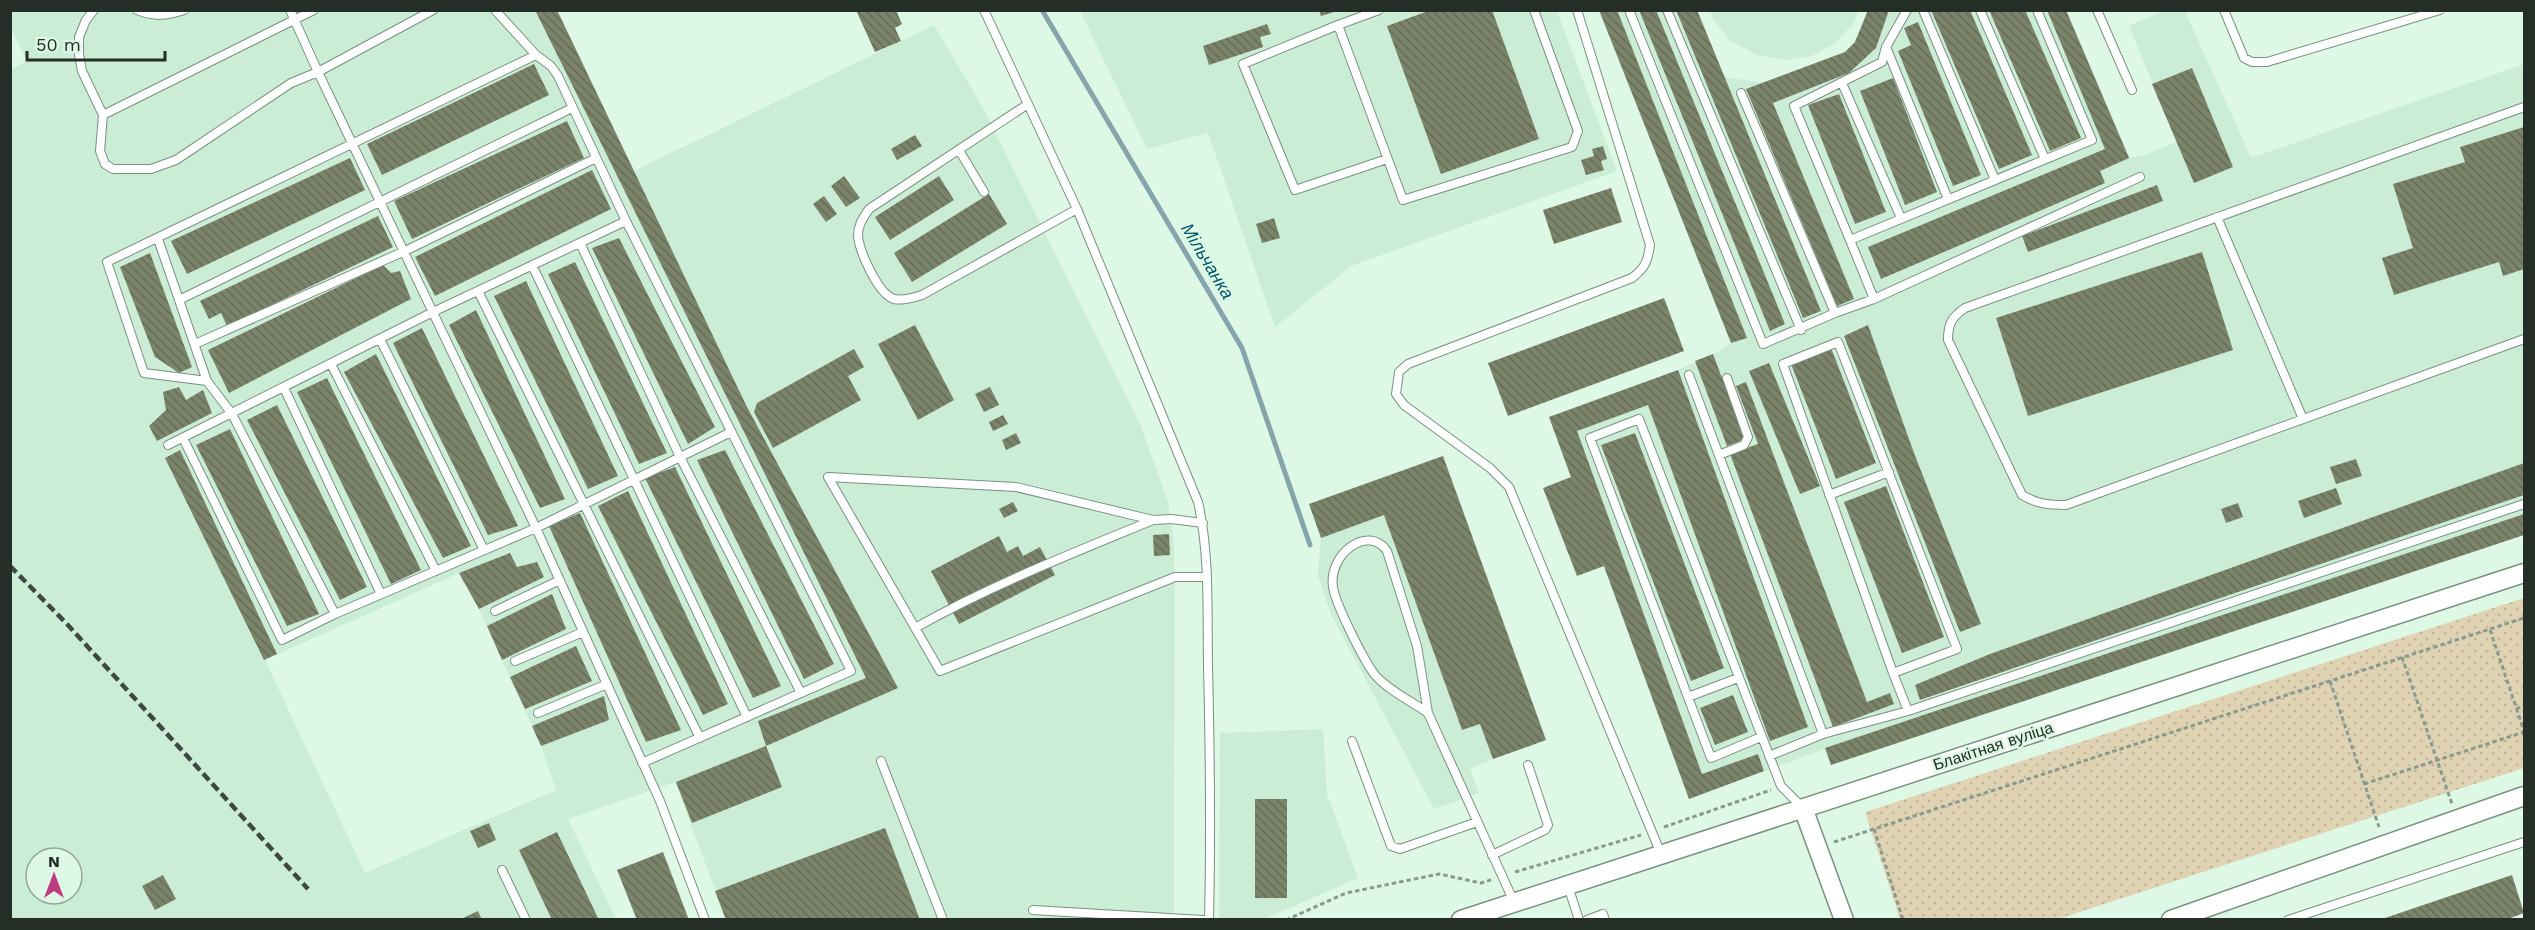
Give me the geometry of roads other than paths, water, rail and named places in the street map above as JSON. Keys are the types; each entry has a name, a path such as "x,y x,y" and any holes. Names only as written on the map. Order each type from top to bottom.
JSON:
{"street":[{"name":"Блакітная вуліца","path":"1461,920 2524,573"},
{"path":"2171,920 2524,796"},
{"path":"1803,808 1844,920"}],"lane":[{"path":"94,10 86,20 79,37 82,70 103,115 100,151 105,164 113,169 127,171 152,169 176,160 291,83 318,72 434,10"},
{"path":"137,10 152,16 168,16 184,10"},
{"path":"290,10 560,580 642,763 705,920"},
{"path":"103,115 314,10"},
{"path":"495,10 536,55 551,66 851,671 642,763"},
{"path":"984,10 1077,209 1198,502 1203,523 1206,577 1211,843 1209,920"},
{"path":"1378,10 1243,63 1295,190 1387,159"},
{"path":"1338,26 1403,200 1572,147 1578,131 1534,10"},
{"path":"1577,10 1650,245 1646,264 1643,270 1632,278 1408,364 1399,372 1396,394 1410,411 1490,468 1509,487 1660,854"},
{"path":"1629,10 1762,344 1874,299 2140,177"},
{"path":"1666,10 1801,330"},
{"path":"1874,299 1794,106 1882,62 1886,47 1907,10"},
{"path":"1923,10 1995,180"},
{"path":"1980,10 2045,159"},
{"path":"1850,240 2092,140 2037,10"},
{"path":"2097,10 2132,90"},
{"path":"2224,10 2244,58 2252,62 2266,62 2440,10"},
{"path":"1886,47 1948,199"},
{"path":"207,381 144,373 107,262 536,55"},
{"path":"1842,83 1901,218"},
{"path":"1741,93 1836,313"},
{"path":"1028,104 869,209 861,221 858,233 860,251 884,292 894,299 908,299 922,295 1077,209"},
{"path":"2524,106 1965,308 1953,316 1948,326 1948,340 2022,495 2041,504 2067,505 2524,339"},
{"path":"179,300 572,108"},
{"path":"959,150 984,192"},
{"path":"195,344 405,251 596,158"},
{"path":"2217,217 2303,419"},
{"path":"168,445 433,312 626,221"},
{"path":"158,239 207,381 232,414 335,614"},
{"path":"579,243 680,457 801,693"},
{"path":"532,265 747,717"},
{"path":"478,291 700,738"},
{"path":"380,339 484,550"},
{"path":"1893,673 1957,649 1838,342 1783,364 1893,673 1908,711"},
{"path":"331,364 435,571"},
{"path":"1689,375 1823,734"},
{"path":"1719,455 1744,445 1748,437 1727,378"},
{"path":"284,388 381,594"},
{"path":"1761,737 1711,758 1590,438 1639,419 1781,786 1803,808"},
{"path":"183,438 282,640 335,614 536,528 731,432"},
{"path":"1829,495 1889,472"},
{"path":"1203,523 1171,519 1153,520 1016,487 828,477 940,671 1175,577 1206,577"},
{"path":"1769,756 1823,734 1908,711 2524,504"},
{"path":"915,628 950,608 1153,520"},
{"path":"1428,713 1374,673 1337,601 1332,586 1333,569 1339,556 1350,547 1373,541 1383,545 1387,551 1417,646 1428,713 1515,903"},
{"path":"495,611 560,580"},
{"path":"515,661 583,632"},
{"path":"1688,697 1738,678"},
{"path":"538,713 607,684"},
{"path":"1352,741 1391,846 1400,849 1477,822"},
{"path":"881,761 943,920"},
{"path":"1492,855 1545,830 1548,825 1528,765"},
{"path":"2288,920 2524,842"},
{"path":"502,870 526,920"},
{"path":"1568,885 1579,920"},
{"path":"1033,910 1203,920"},
{"path":"1587,920 1603,914 1605,920"}],"waterway":[{"name":"Мільчанка","path":"1042,10 1242,348 1310,545"}],"railway":[{"path":"10,566 67,624 308,889"}]}
